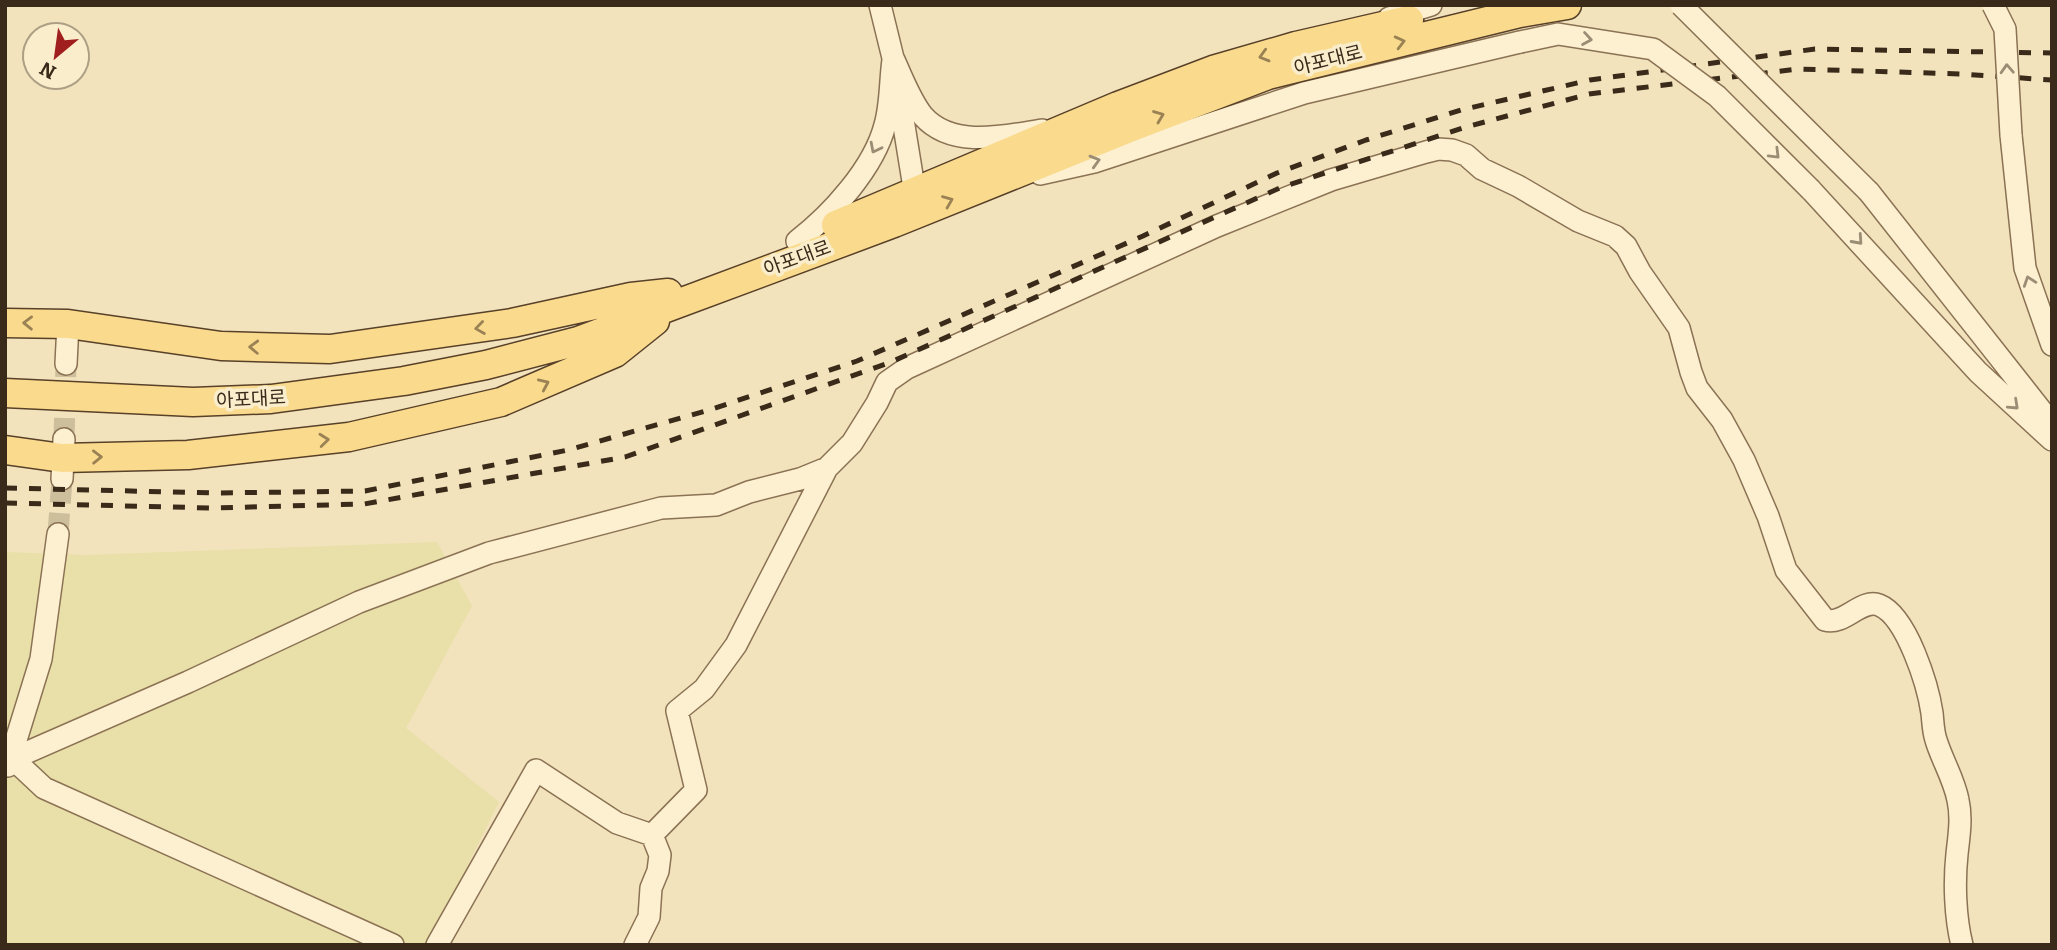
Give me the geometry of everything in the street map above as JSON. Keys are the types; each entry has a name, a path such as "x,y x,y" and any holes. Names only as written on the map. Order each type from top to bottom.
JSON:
{"main road":[{"name":"아포대로","path":"5,374 172,384 226,384 352,372 483,349 671,299 916,203 1074,125 1213,70 1296,46 1473,5"},
{"name":"아포대로","path":"5,393 193,402 271,399 404,381 486,365 578,341 797,241 916,203 980,188 1268,75 1520,13 1567,5"},
{"path":"5,323 68,324 221,346 330,349 512,323 631,297 671,299"},
{"path":"5,450 63,459 188,455 349,437 501,402 615,353 671,299"}],"street":[{"path":"880,5 893,58 916,203"},
{"path":"1296,46 1431,5"},
{"path":"1681,5 1869,192 2052,424"},
{"path":"1993,5 2005,29 2011,135 2025,268 2052,345"},
{"path":"980,188 1094,162 1304,93 1558,34 1653,49 1717,96 1811,190 1978,372 2052,440"},
{"path":"893,58 913,101 925,118 958,136 994,137 1074,125"},
{"path":"797,241 841,200 859,177 877,145 886,125 893,58"},
{"path":"652,835 696,790 677,711 704,689 736,645 827,468 852,443 887,382 907,368 1217,226 1331,180 1438,149 1452,150 1465,155 1482,170 1518,186 1578,221 1615,236 1626,246 1640,272 1679,328 1690,372 1697,388 1722,420 1744,460 1786,570 1825,620 1839,620 1872,604 1882,606 1901,624 1913,649 1932,711 1934,732 1958,800 1960,838 1956,879 1962,945"},
{"path":"66,364 68,324"},
{"path":"8,763 359,602 489,554 661,509 716,505 748,492 800,479 827,468"},
{"path":"8,763 41,659 58,534"},
{"path":"8,763 44,788 393,945"},
{"path":"437,945 536,770 617,823 652,835 660,855 658,872 652,888 649,917 635,945"}],"shaded area":[{"path":"437,542 472,606 406,728 499,802 428,945 5,945 5,552 86,555"}],"tunnel":[{"path":"64,439 66,364"},
{"path":"58,534 62,479"}],"railway":[{"path":"5,488 216,493 365,491 568,450 709,410 857,361 1143,236 1277,173 1366,140 1461,110 1590,80 1815,49 2052,53"},
{"path":"5,503 212,508 364,504 625,457 891,362 1282,187 1466,127 1589,94 1798,69 2052,80"}]}
